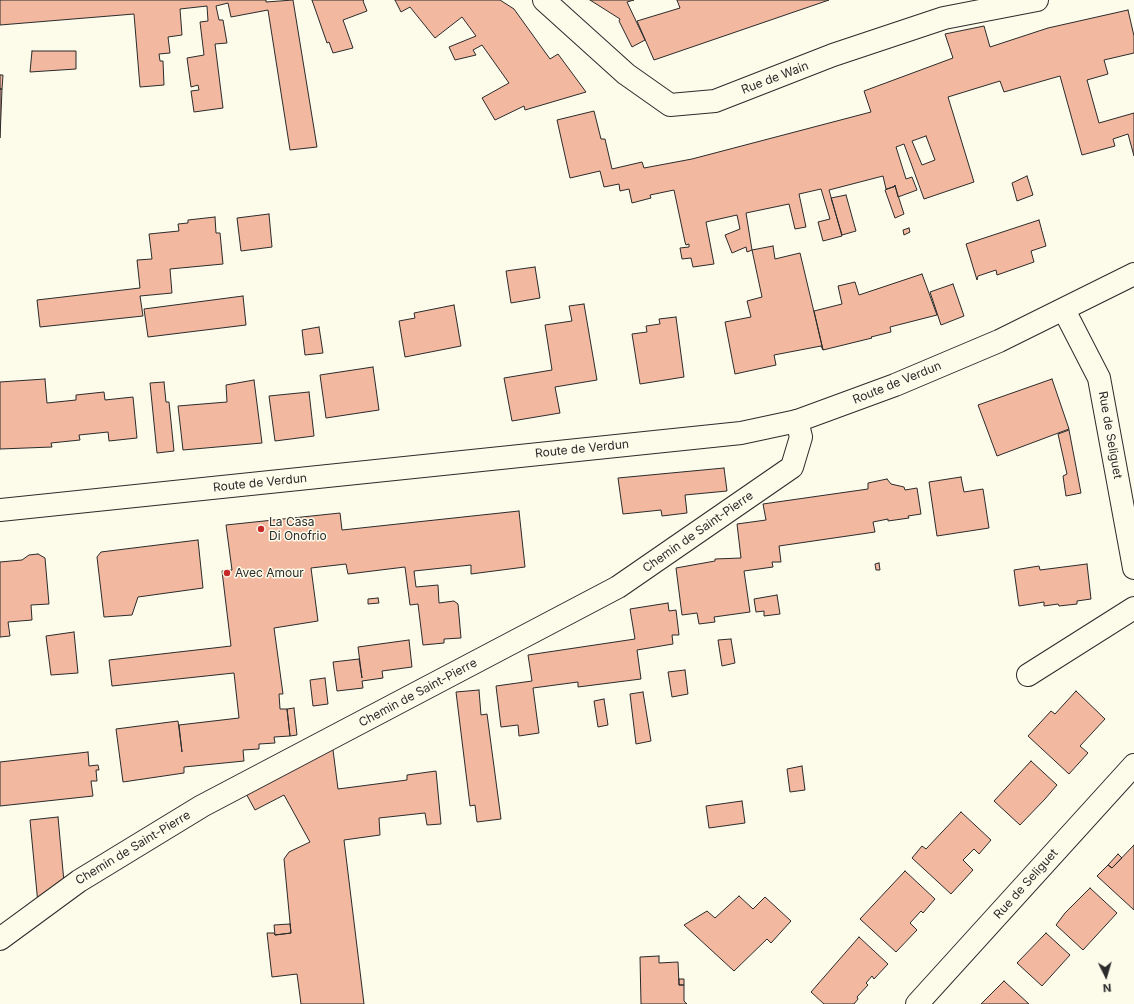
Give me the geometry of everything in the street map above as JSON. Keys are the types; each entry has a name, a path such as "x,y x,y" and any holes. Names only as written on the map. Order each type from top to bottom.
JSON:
{"street":[{"name":"Rue de Wain","path":"544,0 626,74 670,105 715,101 833,55 944,18 1037,0"},
{"name":"Route de Verdun","path":"0,510 741,433 797,421 895,385 999,341 1134,274"},
{"name":"Rue de Seliguet","path":"1064,310 1099,378 1134,568"},
{"name":"Chemin de Saint-Pierre","path":"0,939 79,881 202,806 618,587 792,467 800,437 797,421"},
{"path":"1028,675 1134,608"},
{"name":"Rue de Seliguet","path":"917,1004 1134,765"}],"building":[{"path":"0,0 266,0 266,2 293,0 317,147 290,150 268,10 231,17 228,3 216,6 219,20 223,20 227,43 215,44 223,108 194,112 191,91 199,90 198,85 191,87 187,58 204,55 200,22 208,21 207,6 180,9 182,35 168,37 170,53 159,54 160,61 163,61 164,85 140,87 134,14 0,25"},
{"path":"312,0 364,0 363,1 367,11 343,20 353,48 333,53 329,42 327,43"},
{"path":"395,0 500,0 514,9 550,59 558,54 586,92 525,110 524,106 495,120 482,98 509,83 482,45 473,50 476,55 455,60 449,47 476,36 462,17 435,38 410,7 401,12"},
{"path":"590,0 634,0 627,2 645,40 632,47 619,21 620,19"},
{"path":"677,0 829,0 654,60 637,21 680,8"},
{"path":"1128,10 1134,36 1134,53 1104,60 1108,74 1087,80 1099,123 1134,113 1134,156 1128,134 1113,139 1115,146 1082,155 1060,76 1004,92 1000,81 948,97 974,182 924,199 904,144 896,147 906,179 912,177 917,190 898,197 895,185 894,187 886,189 883,176 829,190 842,236 823,241 818,222 830,219 821,189 799,194 806,227 795,229 789,204 746,213 752,250 747,252 746,247 732,253 725,235 740,229 737,215 706,222 714,264 693,267 691,258 682,259 680,248 689,247 689,244 686,245 685,242 674,190 650,195 651,198 632,203 629,189 620,191 619,184 604,187 600,171 570,178 557,120 594,111 601,139 605,139 612,169 642,162 644,168 692,159 871,112 864,91 953,58 945,34 984,26 990,47 1048,28","holes":["926,136 935,160 922,165 912,141"]},
{"path":"32,51 76,51 76,69 30,72"},
{"path":"0,75 3,75 2,89 0,89"},
{"path":"0,89 2,89 0,138"},
{"path":"1027,176 1033,195 1017,201 1012,183"},
{"path":"895,186 904,214 895,218 885,190"},
{"path":"846,195 856,231 842,235 831,198"},
{"path":"269,214 272,247 241,251 237,218"},
{"path":"215,217 216,233 220,233 223,264 170,269 172,293 140,296 143,316 40,327 37,300 140,288 137,260 152,259 149,234 179,231 178,224 188,223 188,220"},
{"path":"1039,220 1046,246 1031,251 1034,262 997,275 996,270 978,276 977,280 966,244"},
{"path":"909,228 910,232 904,235 903,230"},
{"path":"773,246 775,259 800,253 823,350 821,346 774,355 776,365 735,374 725,322 751,317 747,301 762,297 752,250"},
{"path":"535,267 540,298 511,303 506,271"},
{"path":"922,274 937,315 890,327 891,332 871,337 872,338 823,350 814,311 842,304 838,286 855,282 859,295"},
{"path":"953,284 964,316 941,325 930,292"},
{"path":"243,296 246,325 148,337 144,309"},
{"path":"584,304 597,380 555,387 560,413 512,421 504,378 552,370 545,325 572,321 569,306"},
{"path":"454,305 461,346 405,357 399,321 415,318 414,313"},
{"path":"676,317 684,377 640,384 632,334 647,332 646,326 660,324 659,319"},
{"path":"319,327 323,353 305,355 302,330"},
{"path":"373,367 379,410 326,418 320,375"},
{"path":"45,379 47,403 76,400 76,395 104,392 105,400 133,397 137,438 109,441 108,432 79,435 80,440 51,443 52,447 0,449 0,382"},
{"path":"1052,379 1069,429 997,456 978,405"},
{"path":"254,380 262,443 183,450 178,406 227,402 226,385"},
{"path":"164,382 166,402 169,402 174,451 157,453 150,383"},
{"path":"309,392 314,436 275,441 269,396"},
{"path":"1069,430 1081,493 1066,496 1063,476 1067,474 1058,434"},
{"path":"724,468 727,491 685,495 687,513 662,516 661,510 623,514 618,478"},
{"path":"961,477 964,492 983,489 989,528 937,536 929,482"},
{"path":"887,479 891,484 904,487 905,490 917,488 921,514 908,516 909,518 888,521 888,519 873,522 875,532 779,546 781,562 772,562 773,567 744,571 750,612 714,617 715,622 699,624 697,613 682,615 676,568 715,561 715,559 741,558 737,524 766,520 763,504 868,489 868,483"},
{"path":"519,511 525,567 471,574 471,565 414,571 416,587 438,585 439,603 454,601 458,604 461,638 444,639 444,643 423,645 418,604 410,605 405,567 348,574 346,564 311,568 318,621 274,628 283,694 279,694 280,709 287,709 290,736 274,737 275,743 259,744 259,749 243,750 244,761 184,767 184,773 123,782 116,729 178,721 182,752 179,725 239,718 234,673 112,686 109,660 231,646 222,571 232,570 226,525 340,513 342,530"},
{"path":"198,540 203,588 138,597 132,615 104,617 97,557 101,552"},
{"path":"38,554 45,558 49,604 31,605 32,620 8,622 10,636 0,637 0,562 22,560 29,555"},
{"path":"879,563 880,570 876,570 875,564"},
{"path":"1087,564 1091,599 1077,601 1077,604 1059,606 1058,604 1044,606 1044,602 1019,606 1014,570 1039,566 1040,570"},
{"path":"777,595 780,614 764,616 764,611 756,612 754,599"},
{"path":"378,598 379,603 368,604 368,599"},
{"path":"668,603 669,611 676,610 679,635 672,635 673,644 637,650 641,679 578,687 578,682 533,688 539,733 519,736 518,725 501,727 496,686 532,681 528,655 635,639 630,609"},
{"path":"74,632 78,673 51,675 46,636"},
{"path":"731,639 735,663 722,666 718,640"},
{"path":"409,640 412,667 382,671 383,678 362,681 363,688 337,691 333,662 359,659 362,678 358,647"},
{"path":"685,670 688,694 672,697 668,672"},
{"path":"325,678 328,704 313,706 310,680"},
{"path":"479,690 481,715 487,714 501,819 477,822 475,805 470,806 456,692"},
{"path":"1076,691 1105,719 1080,746 1088,753 1069,774 1028,736 1051,711 1055,714"},
{"path":"643,692 651,741 636,744 630,694"},
{"path":"604,699 608,725 598,727 594,701"},
{"path":"294,708 297,735 290,736 287,709"},
{"path":"332,742 338,789 407,780 407,775 436,771 441,824 427,825 425,813 379,818 380,835 344,840 364,1004 301,1004 297,974 272,977 267,933 274,933 275,935 291,933 284,859 289,852 310,842 284,795 255,810 243,788"},
{"path":"88,752 89,766 98,765 99,770 96,770 97,781 91,781 93,796 0,806 0,762"},
{"path":"1031,761 1057,785 1020,825 994,801"},
{"path":"802,766 805,790 790,792 787,769"},
{"path":"742,801 745,823 709,828 706,806"},
{"path":"961,812 991,840 979,854 974,849 963,860 973,870 951,894 912,858 922,846 926,849"},
{"path":"58,817 64,882 38,904 30,820"},
{"path":"1134,845 1134,910 1097,876 1108,865 1112,868"},
{"path":"1118,854 1122,858 1112,868 1108,865"},
{"path":"905,871 935,899 923,913 921,911 910,923 917,930 896,952 860,919"},
{"path":"1090,888 1117,913 1083,950 1056,925 1065,913"},
{"path":"739,896 753,909 765,897 791,921 771,943 767,939 734,971 684,925 707,911 715,918"},
{"path":"290,924 291,933 275,935 274,925"},
{"path":"1046,933 1070,955 1042,986 1017,963"},
{"path":"859,937 888,964 874,979 872,976 866,983 868,985 857,997 858,999 854,1004 824,1004 811,992"},
{"path":"659,956 659,963 678,962 679,985 684,985 684,1001 687,1004 641,1004 640,957"},
{"path":"679,979 684,979 684,985 679,985"},
{"path":"1004,981 1029,1004 981,1004"}],"place":[{"name":"La Casa Di Onofrio","path":"261,529"},
{"name":"Avec Amour","path":"227,573"}]}
